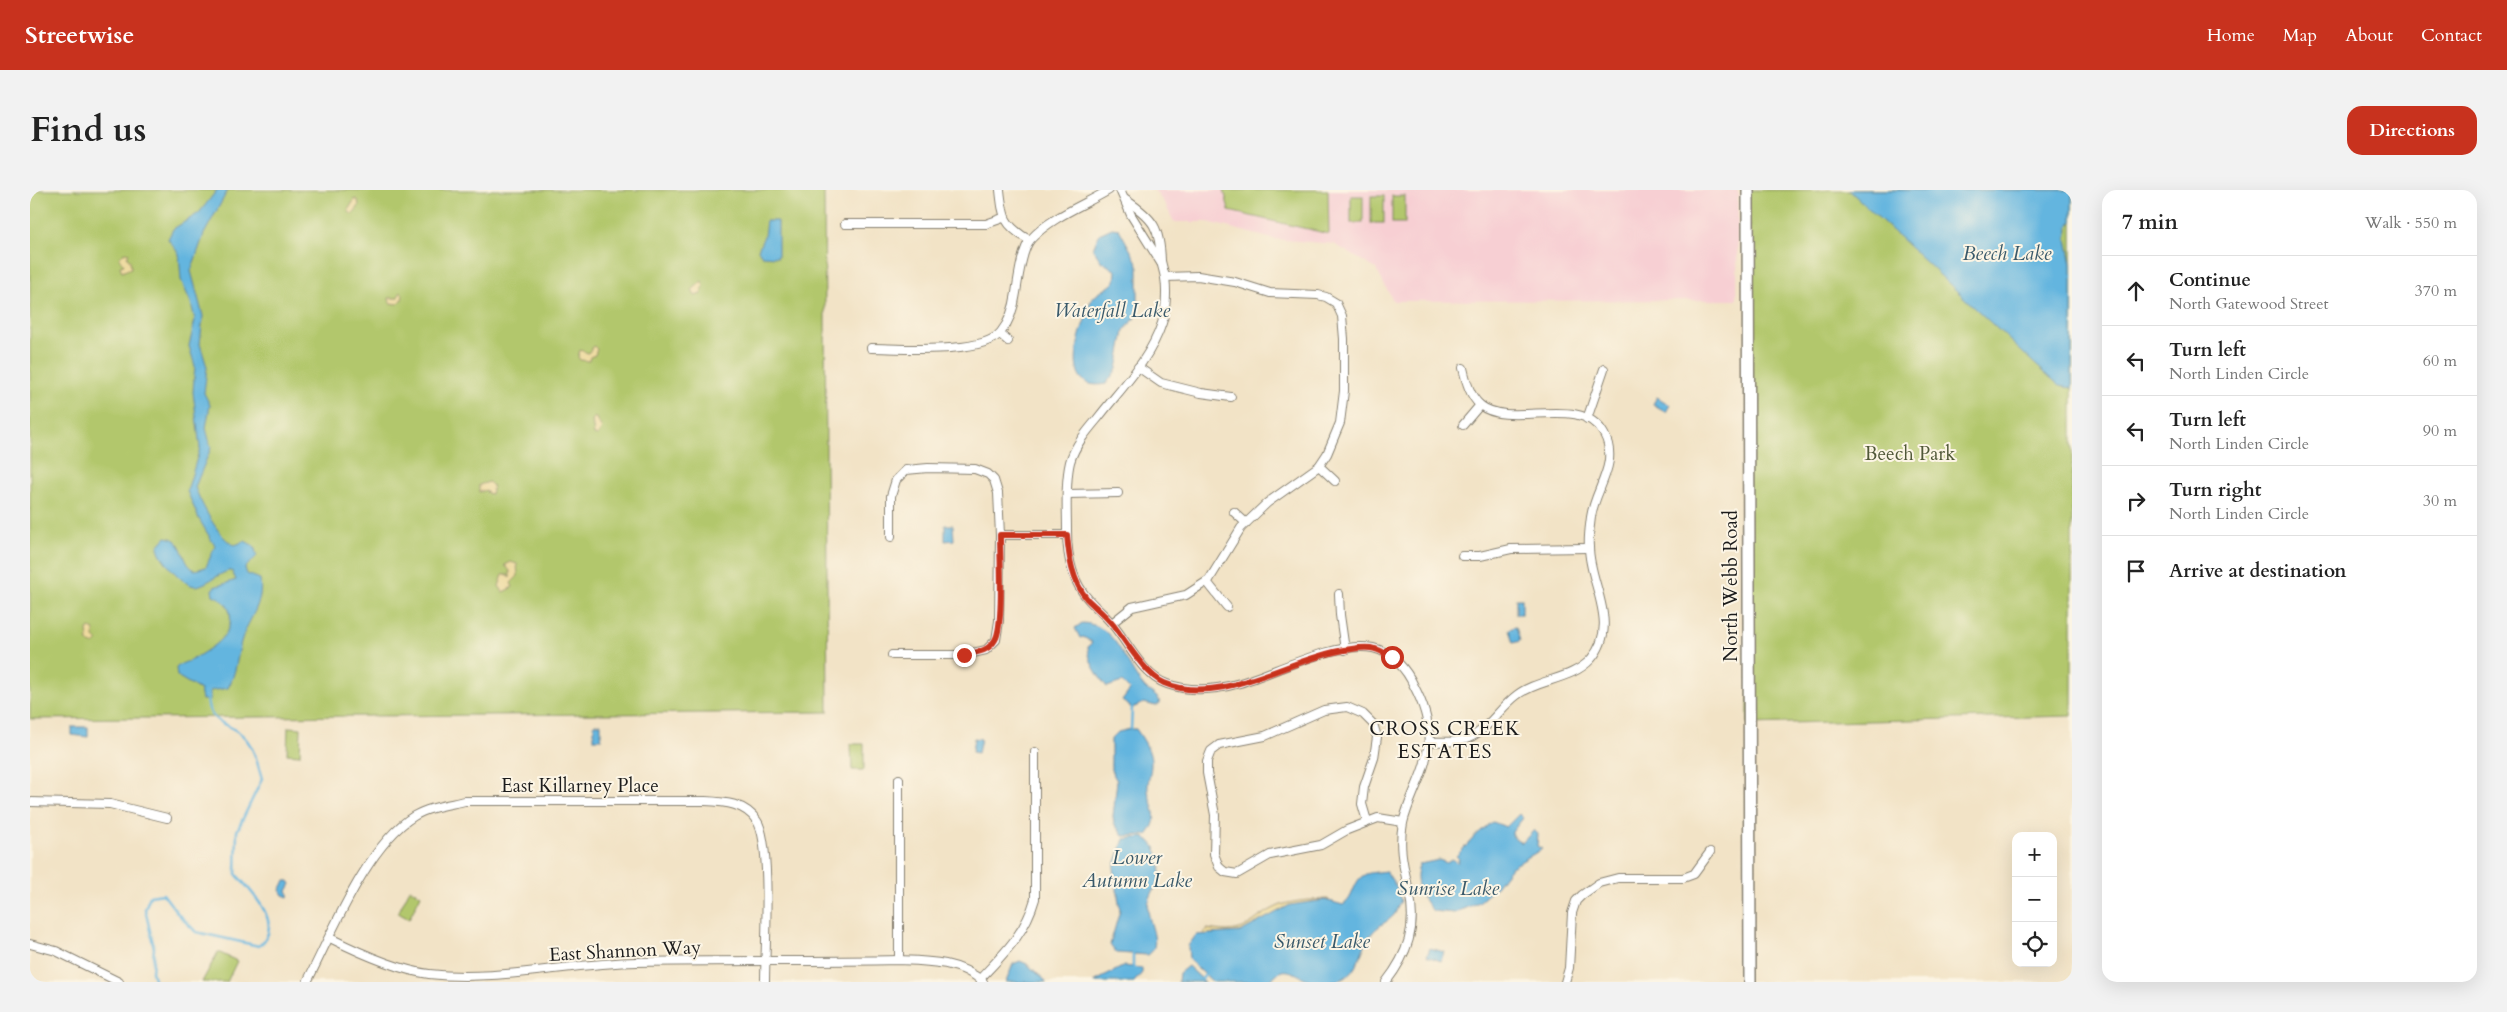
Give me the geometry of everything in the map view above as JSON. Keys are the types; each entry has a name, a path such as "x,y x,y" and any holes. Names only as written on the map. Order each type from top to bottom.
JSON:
{"main road":[{"name":"North Webb Road","path":"1748,190 1750,982"}],"street":[{"path":"1000,190 1003,218 1014,231 1029,240"},
{"path":"871,348 964,348 983,344 1000,334 1013,308 1019,273 1029,240 1052,222 1109,190"},
{"path":"1120,190 1126,200 1130,215 1161,263 1165,277 1164,320 1152,349 1083,436 1070,461 1067,494 1067,535 1068,554 1074,578 1086,598 1112,623 1152,675 1163,683 1184,689 1209,690 1238,684 1303,660 1345,650 1374,648 1392,657 1405,669 1423,705 1428,723 1429,742 1424,769 1403,822 1401,846 1403,870 1412,910 1411,935 1407,949 1390,980"},
{"path":"1126,200 1138,208 1159,233 1162,247 1161,263"},
{"path":"845,224 986,224 1003,218"},
{"path":"1112,623 1132,607 1186,595 1207,582 1246,524 1267,503 1319,466 1327,454 1340,423 1344,391 1342,316 1336,303 1326,296 1270,293 1235,282 1198,276 1165,277"},
{"path":"1000,334 1008,341"},
{"path":"1138,368 1161,383 1201,393 1230,397"},
{"path":"1429,742 1462,740 1480,732 1502,707 1518,694 1570,673 1591,659 1602,639 1604,612 1588,548 1592,514 1609,465 1609,446 1603,432 1594,422 1567,414 1497,412 1480,405 1468,388 1463,368"},
{"path":"1587,419 1604,369"},
{"path":"1464,425 1480,405"},
{"path":"1319,466 1335,481"},
{"path":"892,537 891,496 896,480 906,470 928,468 975,469 988,474 994,480 998,492 1000,535 999,621 996,640 986,650 964,655 892,655"},
{"path":"1067,494 1118,493"},
{"path":"1234,512 1246,524"},
{"path":"1000,535 1067,535"},
{"path":"1462,556 1480,556 1511,549 1588,548"},
{"path":"1207,582 1228,607"},
{"path":"1339,594 1345,650"},
{"path":"1367,821 1362,804 1364,786 1374,758 1377,737 1373,724 1363,714 1347,707 1324,710 1265,736 1219,745 1211,751 1207,761 1207,773 1215,815 1214,854 1219,867 1225,872 1236,874 1270,854 1322,845 1367,821 1378,818 1403,822"},
{"path":"981,981 1019,937 1030,916 1035,899 1035,752"},
{"path":"899,778 899,960"},
{"name":"East Killarney Place","path":"307,982 368,864 392,833 411,818 440,806 465,801 705,801 732,803 750,813 758,822 763,834 766,857 765,962"},
{"path":"30,802 110,804 167,818"},
{"path":"1565,982 1569,968 1572,913 1576,902 1582,895 1598,883 1618,878 1683,878 1694,874 1710,852"},
{"name":"East Shannon Way","path":"330,938 364,955 428,974 476,977 584,964 899,960 936,962 957,967 981,981"},
{"path":"30,944 56,951 119,982"},
{"path":"765,962 765,982"},
{"path":"100,982 104,974"}],"shaded area":[{"path":"1154,190 1738,190 1737,300 1393,301 1376,269 1334,244 1273,239 1208,222 1174,222 1165,204"}],"green space":[{"path":"30,190 824,190 828,712 30,719"},
{"path":"1224,190 1328,190 1329,234 1229,211"},
{"name":"Beech Park","path":"1749,190 2072,190 2072,716 1748,724"},
{"path":"1351,196 1363,196 1363,223 1351,223"},
{"path":"1371,196 1384,196 1384,223 1371,223"},
{"path":"1392,196 1405,196 1405,223 1392,223"},
{"path":"288,727 301,728 300,755 287,754"},
{"path":"851,744 864,744 864,770 852,770"},
{"path":"410,889 421,895 409,919 398,913"},
{"path":"218,952 237,961 227,982 202,982"}],"sand":[{"path":"355,199 358,200 359,206 352,215 348,210"},
{"path":"125,252 129,253 127,257 130,260 131,268 122,272 120,266 124,265 119,258"},
{"path":"702,281 704,286 701,294 695,296 692,290"},
{"path":"401,292 403,295 402,300 398,304 390,303 389,298 397,298"},
{"path":"594,346 597,349 595,355 590,357 589,361 580,360 578,357 580,350 588,353"},
{"path":"595,417 602,428 598,436 594,435 592,420"},
{"path":"489,482 493,486 491,494 487,493 486,490 479,492 479,485"},
{"path":"511,562 517,564 518,576 511,583 513,587 503,592 499,586 503,575 507,574 510,578 510,571 505,565"},
{"path":"90,628 94,630 94,637 98,641 94,645 88,642 87,630"},
{"path":"1328,899 1330,902 1325,900 1240,932 1202,935 1207,929 1232,931 1241,929 1270,910 1287,903"}],"water":[{"path":"217,190 228,190 204,234 191,271 203,316 200,344 207,367 204,393 210,405 206,428 211,448 195,487 201,502 217,529 229,542 235,545 245,541 254,546 257,556 245,568 247,574 260,579 261,588 258,604 241,642 231,683 228,688 210,691 210,700 202,700 200,690 177,676 176,668 206,651 224,636 230,622 230,614 224,602 213,595 212,590 214,587 236,580 232,571 228,571 207,582 196,586 191,585 179,577 167,564 158,546 166,537 177,542 190,567 195,570 206,567 215,546 199,519 187,491 200,448 193,392 195,366 189,346 195,320 191,303 181,280 179,254 168,239 173,229 199,213"},
{"name":"Beech Lake","path":"1849,190 2072,190 2072,221 2068,227 2067,239 2072,264 2072,388 2060,386 2036,365"},
{"path":"766,221 778,221 778,257 762,256 758,250 764,236"},
{"name":"Waterfall Lake","path":"1112,228 1119,229 1138,264 1138,310 1135,318 1124,331 1117,369 1106,384 1093,384 1084,381 1079,373 1076,364 1077,352 1091,301 1115,281 1116,271 1101,261 1093,249 1099,234"},
{"path":"1657,397 1670,405 1666,412 1653,404"},
{"path":"945,525 953,525 954,540 945,541"},
{"path":"1516,599 1522,599 1522,614 1516,614"},
{"path":"1082,623 1094,625 1104,630 1112,638 1137,678 1144,687 1158,698 1160,703 1156,706 1144,703 1132,708 1122,701 1130,690 1122,682 1107,687 1097,673 1090,658 1088,647 1092,642 1083,637 1080,638 1075,628"},
{"path":"1516,627 1520,641 1513,643 1509,629"},
{"path":"594,724 601,724 601,739 594,739"},
{"path":"72,727 88,727 88,737 72,735"},
{"path":"1136,729 1149,750 1151,767 1148,791 1155,819 1147,835 1123,836 1114,823 1113,816 1117,781 1111,770 1111,739 1118,732"},
{"path":"974,738 981,739 978,753 972,752"},
{"name":"Sunrise Lake","path":"1519,814 1523,818 1512,832 1512,836 1522,843 1534,830 1538,834 1537,846 1542,849 1510,868 1494,889 1479,902 1454,913 1433,911 1422,895 1417,882 1420,864 1439,860 1447,863 1452,859 1457,863 1459,859 1456,856 1483,829 1493,822 1506,827"},
{"name":"Lower Autumn Lake","path":"1142,837 1151,842 1155,847 1161,870 1148,903 1155,940 1154,946 1148,955 1117,953 1110,945 1120,910 1114,868 1124,839"},
{"name":"Sunset Lake","path":"1386,871 1396,886 1401,901 1394,915 1375,930 1369,938 1356,966 1346,977 1326,982 1312,981 1290,971 1285,971 1275,975 1270,982 1213,982 1189,960 1188,946 1196,935 1240,932 1290,905 1325,900 1343,905 1350,898 1361,877 1368,873"},
{"path":"285,881 289,881 291,884 287,891 288,897 283,895 280,890"},
{"path":"1430,948 1444,952 1441,961 1427,956"},
{"path":"1020,961 1027,964 1047,982 1006,982 1013,964"},
{"path":"1124,966 1142,968 1142,973 1134,982 1094,982"},
{"path":"1188,966 1205,982 1178,982 1179,973"}],"waterway":[{"path":"155,982 152,972 154,948 145,909 150,896 163,894 179,915 196,932 259,946 266,937 269,928 268,918 257,899 236,874 237,831 262,779 249,743 240,733 216,719 208,707 207,697"},
{"path":"1131,729 1132,708"},
{"path":"1398,893 1418,888"},
{"path":"1133,955 1133,967"},
{"path":"1202,979 1205,975"}],"district":[{"name":"CROSS CREEK ESTATES","path":"1445,740"}],"route":[{"path":"964,655 986,650 996,640 999,621 1000,535 1067,535 1068,554 1074,578 1086,598 1112,623 1152,675 1163,683 1184,689 1209,690 1238,684 1303,660 1356,648 1374,648 1392,657"}]}
